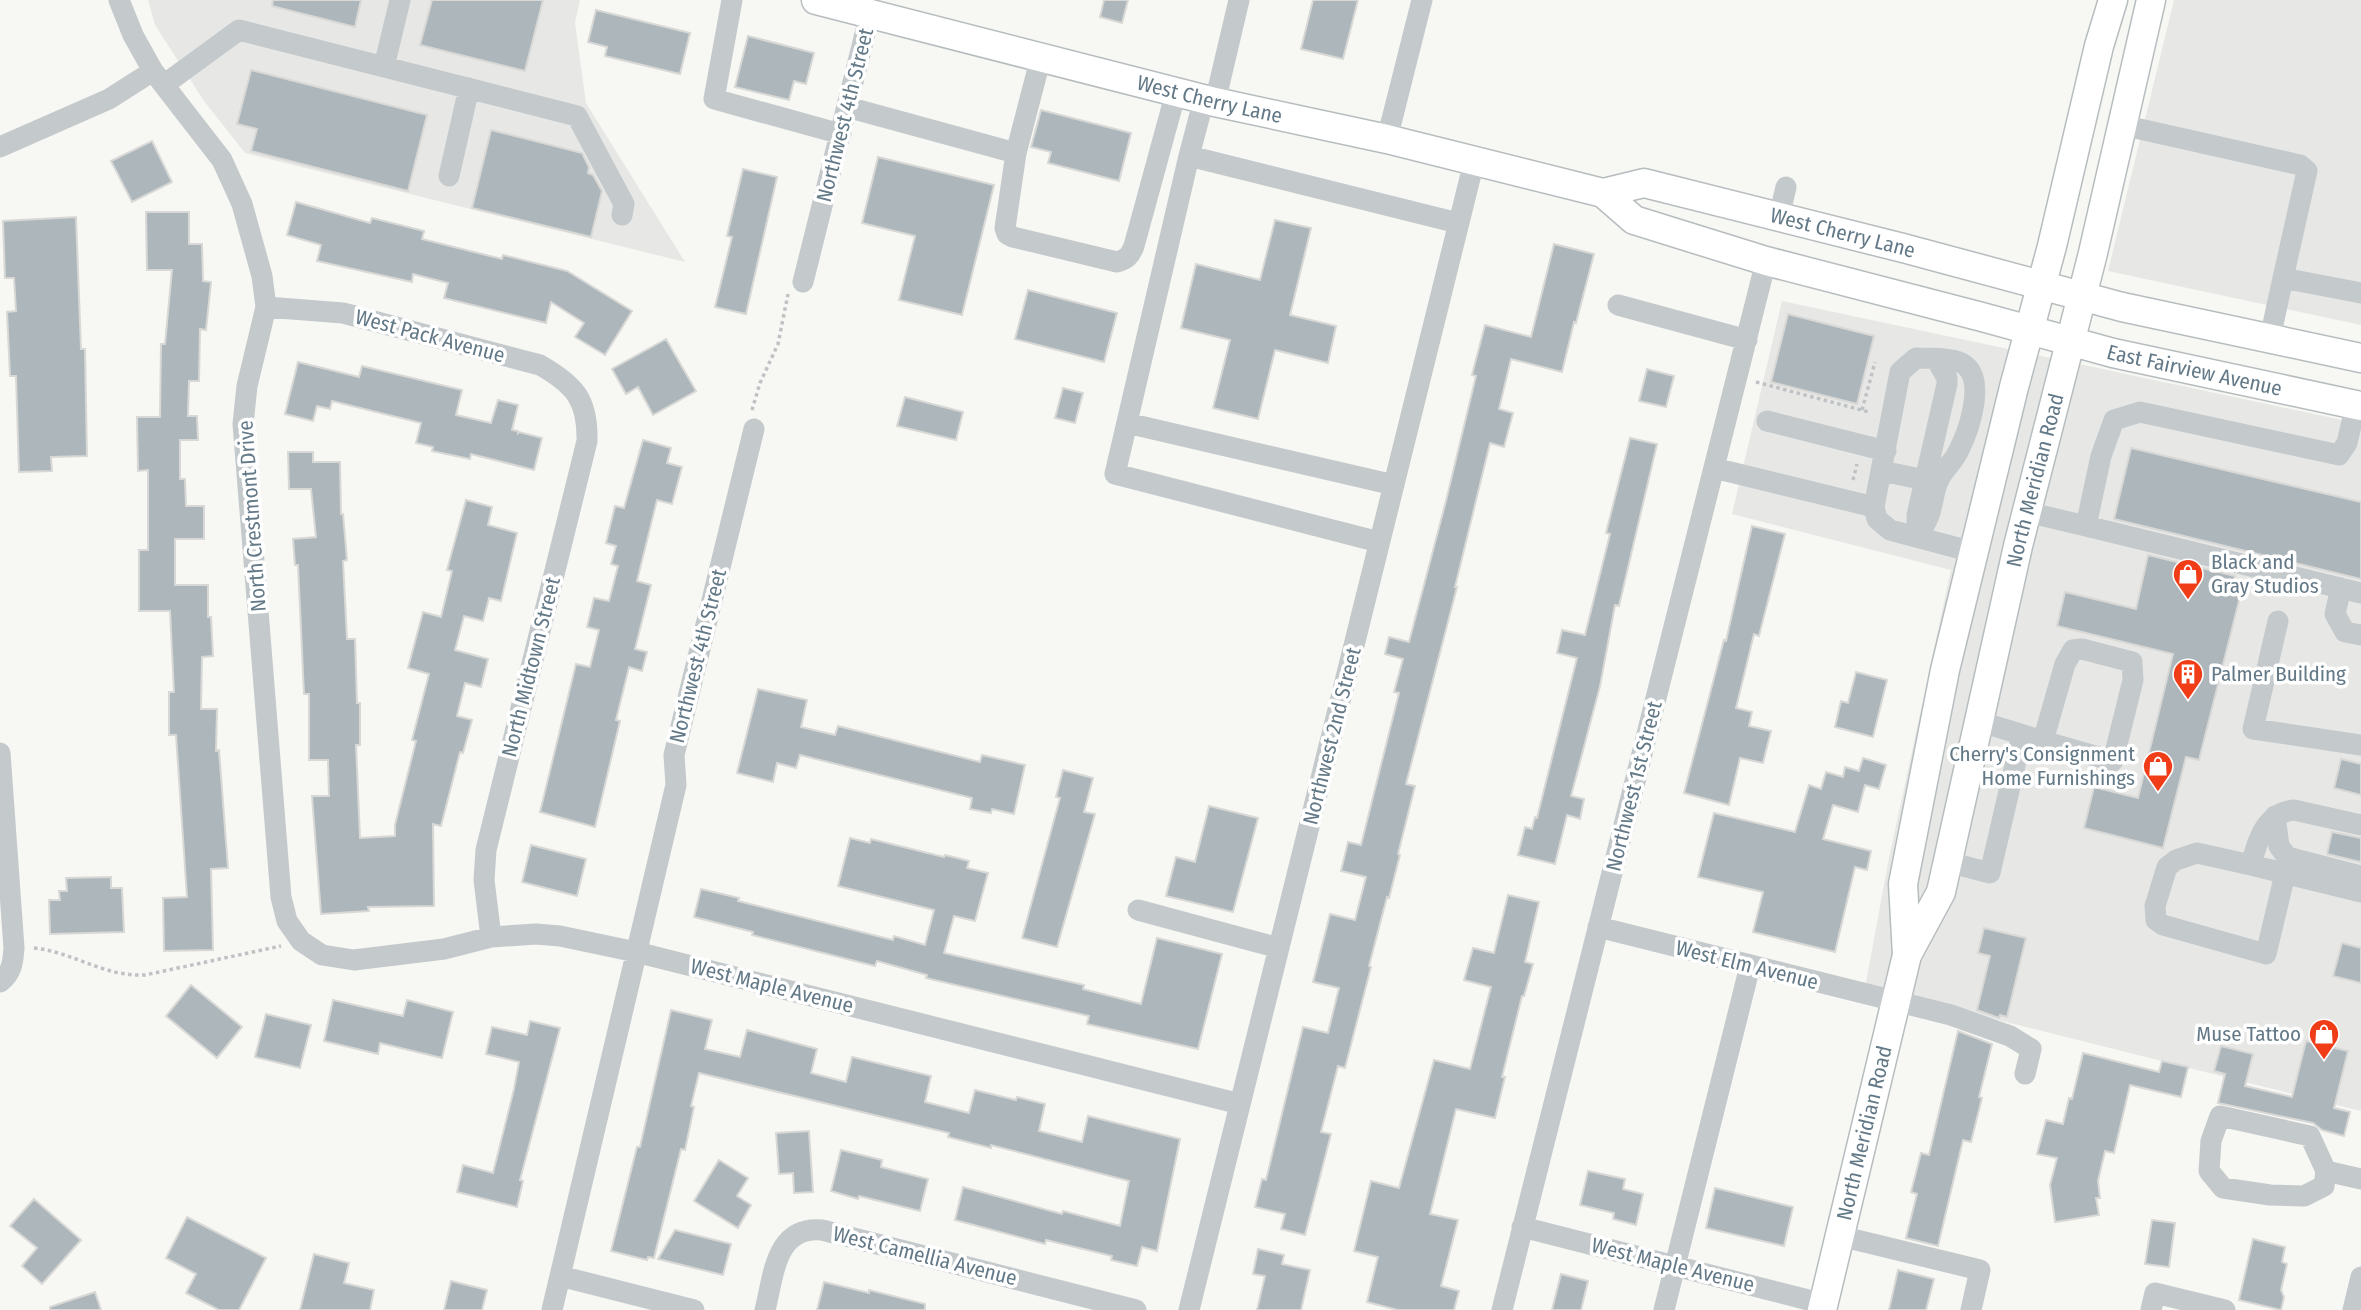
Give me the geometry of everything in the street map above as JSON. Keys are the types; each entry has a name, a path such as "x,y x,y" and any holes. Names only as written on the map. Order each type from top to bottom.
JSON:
{"main road":[{"name":"West Cherry Lane","path":"816,0 1210,101 1387,139 1603,194 1634,220 1766,261 2029,330"},
{"name":"North Meridian Road","path":"1823,1307 1907,956 1903,884 1937,709 1973,552 2099,46 2113,0"},
{"name":"North Meridian Road","path":"1907,956 1941,892 2026,512 2083,297 2151,0"},
{"name":"West Cherry Lane","path":"1603,194 1644,183 2083,297"},
{"path":"2083,297 2361,358"},
{"name":"East Fairview Avenue","path":"2029,330 2113,353 2358,405"}],"street":[{"name":"North Crestmont Drive","path":"119,0 133,35 159,77 208,140 233,181 262,276 266,307 247,386 243,424 281,897 287,921 302,941"},
{"path":"384,67 400,0"},
{"path":"732,0 714,99 841,134"},
{"path":"1239,0 1210,101 1189,156 1115,474 1379,542"},
{"path":"1387,139 1422,0"},
{"name":"Northwest 4th Street","path":"803,282 870,14"},
{"path":"0,147 159,77 239,30 577,116 624,204 621,215"},
{"path":"1041,57 1016,153 1005,228 1007,234 1013,237 1116,262 1130,256 1176,92"},
{"path":"449,176 469,88"},
{"path":"847,107 1016,153"},
{"path":"2122,125 2300,165 2307,171 2270,338"},
{"path":"1189,156 1458,223"},
{"name":"Northwest 2nd Street","path":"1189,1310 1474,162"},
{"path":"1779,217 1786,187"},
{"name":"Northwest 1st Street","path":"1502,1310 1766,261"},
{"path":"2283,278 2361,293"},
{"path":"1618,305 1746,340"},
{"name":"West Pack Avenue","path":"266,307 343,313 540,366 564,379 581,399"},
{"path":"1917,537 1929,518 1938,480 1959,453 1966,433 1976,384 1972,373 1959,362 1916,358 1900,372 1874,507 1877,519 1889,530 1973,552"},
{"path":"1917,537 1917,515 1947,384 1947,378 1936,359"},
{"name":"North Midtown Street","path":"491,937 484,880 486,850 587,441 587,420 581,399"},
{"path":"2339,456 2347,443 2358,405"},
{"path":"2086,526 2101,456 2114,420 2140,412 2361,460"},
{"path":"1767,421 1884,461 1925,480"},
{"path":"1127,423 1394,485"},
{"name":"Northwest 4th Street","path":"552,1310 676,785 674,755 754,429"},
{"path":"1714,468 1874,507"},
{"path":"2026,512 2351,590 2335,614 2345,632 2361,635"},
{"path":"2278,621 2253,729 2361,745"},
{"path":"1978,721 2022,735 2043,741 2113,761 2133,680 2132,662 2082,649 2073,650 2065,664 2043,741"},
{"path":"1948,862 1990,873 2022,735"},
{"path":"0,753 14,948 13,964 7,977 0,982"},
{"path":"2251,865 2261,833 2275,817 2285,811 2294,810 2361,825"},
{"path":"2275,817 2276,839 2287,857 2361,876"},
{"path":"2285,874 2266,954 2163,925 2156,920 2155,906 2166,867 2176,860 2197,853 2361,892"},
{"path":"1138,910 1279,947"},
{"name":"West Elm Avenue","path":"1598,927 1951,1015 2010,1036 2031,1049 2025,1074"},
{"name":"West Maple Avenue","path":"302,941 322,955 354,960 444,949 491,937 536,934 560,936 636,952 1240,1104"},
{"path":"1664,1310 1750,966"},
{"path":"2220,1116 2310,1136 2326,1171 2324,1186 2304,1196 2270,1195 2223,1188 2209,1171 2211,1141 2220,1116"},
{"path":"2326,1171 2361,1178"},
{"name":"West Maple Avenue","path":"1522,1227 1823,1307"},
{"name":"West Camellia Avenue","path":"765,1310 780,1252 789,1239 798,1232 809,1229 822,1230 1136,1310"},
{"path":"1840,1236 1980,1270 1971,1310"},
{"path":"560,1276 694,1310"},
{"path":"2353,1310 2361,1277"},
{"path":"2151,1310 2155,1293 2225,1310"}],"path":[{"path":"754,429 752,411 760,383 778,344 787,295 803,282"},
{"path":"1862,410 1875,362"},
{"path":"1754,382 1870,412 1867,421"},
{"path":"1850,491 1859,455"},
{"path":"32,948 60,953 115,974 131,976 240,956 302,941"}],"shaded area":[{"path":"148,0 580,0 575,23 586,103 685,262 245,153 204,101 155,25"},
{"path":"2174,0 2361,0 2361,325 2108,271"},
{"path":"1782,301 2361,424 2361,1111 1934,1004 1864,993 1889,858 1951,570 1732,514"}],"building":[{"path":"273,0 361,0 355,27 272,6"},
{"path":"432,0 543,0 525,71 420,45"},
{"path":"1104,0 1128,0 1122,23 1100,17"},
{"path":"1313,0 1358,0 1343,59 1301,49"},
{"path":"596,10 690,33 680,74 605,56 607,47 588,42"},
{"path":"748,36 814,53 806,84 794,81 789,100 735,87"},
{"path":"251,70 427,115 408,191 251,151 257,129 237,124"},
{"path":"1041,110 1131,133 1119,181 1048,163 1051,152 1031,147"},
{"path":"491,130 582,153 589,167 588,173 593,175 602,191 591,237 472,208"},
{"path":"152,141 172,182 132,202 111,161"},
{"path":"878,157 994,185 962,315 899,300 915,236 862,223"},
{"path":"743,169 777,177 746,314 715,307 732,237 727,236"},
{"path":"296,202 370,223 372,218 424,231 422,239 502,259 503,255 567,271 632,311 605,355 575,337 584,323 551,302 546,323 444,298 448,283 413,274 412,282 317,261 321,245 287,235"},
{"path":"146,212 189,212 189,244 202,244 203,281 211,282 206,330 200,329 199,381 189,381 188,416 197,416 198,440 180,440 180,479 185,479 186,506 204,506 204,539 175,539 175,585 208,585 208,617 211,617 213,656 202,657 201,709 217,709 216,751 219,750 228,868 211,869 213,950 164,951 163,898 187,897 176,735 169,735 169,692 174,692 170,611 139,611 139,550 148,550 148,470 138,471 137,417 160,417 161,344 165,344 172,270 147,270"},
{"path":"76,217 81,349 85,349 87,456 51,457 52,471 19,472 16,376 10,376 7,312 16,311 14,278 5,278 3,221"},
{"path":"1275,220 1311,228 1290,315 1336,326 1328,363 1275,350 1258,419 1213,408 1230,340 1181,328 1196,264 1260,280"},
{"path":"1554,244 1594,254 1576,323 1574,322 1562,372 1511,359 1499,409 1513,413 1504,447 1490,443 1457,587 1406,784 1415,786 1398,854 1400,855 1369,966 1371,967 1345,1068 1338,1066 1321,1132 1331,1134 1305,1235 1281,1229 1285,1214 1255,1207 1262,1179 1266,1180 1303,1027 1328,1033 1339,988 1313,982 1330,914 1355,920 1366,877 1341,871 1348,842 1361,845 1399,693 1394,692 1403,659 1385,654 1389,637 1409,642 1476,376 1472,375 1485,325 1531,337"},
{"path":"1028,290 1117,313 1104,362 1015,339"},
{"path":"1788,314 1874,336 1857,404 1771,382"},
{"path":"666,339 696,391 653,415 638,387 626,394 612,369"},
{"path":"298,362 359,377 362,366 462,390 456,415 491,423 498,400 518,405 512,430 542,438 534,470 471,454 470,459 432,451 433,447 416,443 421,423 332,401 330,409 317,406 313,421 285,414"},
{"path":"1647,369 1674,376 1666,407 1639,401"},
{"path":"1063,388 1083,393 1075,423 1055,418"},
{"path":"905,397 963,412 956,440 897,426"},
{"path":"1630,438 1657,444 1619,606 1615,605 1600,686 1571,796 1584,799 1580,819 1567,815 1555,864 1518,855 1525,827 1532,829 1535,817 1537,818 1577,658 1557,653 1562,630 1585,635 1610,534 1606,533"},
{"path":"643,440 671,448 667,463 682,467 672,504 657,500 637,581 651,585 635,649 647,652 642,671 629,667 616,720 620,721 595,827 540,812 576,664 590,667 599,630 587,627 594,598 609,601 618,566 611,564 616,546 606,543 615,506 624,508"},
{"path":"2131,448 2361,502 2361,579 2114,519"},
{"path":"288,452 313,452 313,462 340,462 341,514 347,560 343,561 347,639 355,639 357,703 360,703 360,745 356,745 360,838 395,836 395,825 416,741 412,740 429,674 408,668 423,612 441,617 452,571 447,570 466,500 492,507 488,525 517,533 501,601 489,598 483,621 464,616 455,650 488,659 481,687 465,683 457,716 472,720 463,753 460,752 441,826 433,824 434,906 368,907 369,911 321,914 312,796 329,796 328,760 309,760 309,694 304,694 298,565 295,565 293,539 316,537 311,489 289,489"},
{"path":"1752,526 1785,534 1759,636 1754,634 1736,708 1752,712 1749,726 1771,731 1763,763 1740,758 1729,805 1684,793 1724,640 1726,641"},
{"path":"2148,555 2235,576 2232,590 2241,593 2199,760 2186,757 2163,848 2084,828 2094,787 2138,798 2173,654 2057,626 2065,592 2136,609"},
{"path":"1856,672 1887,680 1873,737 1835,727 1841,701 1848,703"},
{"path":"758,689 807,700 801,727 835,735 838,726 980,762 982,755 1025,765 1014,814 992,809 991,813 970,809 972,798 800,755 796,768 777,763 773,782 737,773"},
{"path":"1863,758 1886,765 1879,789 1865,785 1858,812 1833,805 1823,839 1871,851 1867,870 1855,867 1835,952 1753,932 1763,892 1698,877 1714,813 1795,832 1809,785 1821,789 1826,772 1843,777 1845,767 1859,771"},
{"path":"2341,759 2361,764 2361,795 2334,788"},
{"path":"1063,770 1093,778 1084,812 1095,814 1057,947 1022,938 1060,798 1056,797"},
{"path":"1209,806 1258,818 1233,912 1166,896 1176,857 1195,862"},
{"path":"2332,832 2361,838 2361,862 2327,854"},
{"path":"850,838 870,843 871,839 969,861 967,868 988,873 975,921 954,916 944,953 1084,985 1083,989 1141,1004 1157,938 1222,954 1198,1049 1087,1024 1089,1016 926,978 927,975 877,961 875,966 752,935 753,932 694,917 701,889 893,940 894,936 925,945 934,910 838,886"},
{"path":"531,845 586,859 577,896 522,882"},
{"path":"111,877 111,888 122,888 124,932 50,934 49,900 60,900 59,891 67,891 66,878"},
{"path":"1508,895 1539,902 1525,962 1533,964 1522,996 1502,1077 1505,1077 1495,1118 1456,1109 1430,1214 1458,1220 1441,1286 1459,1291 1454,1310 1398,1310 1367,1302 1378,1257 1354,1251 1371,1181 1399,1188 1434,1060 1470,1069 1491,987 1464,980 1473,948 1494,953"},
{"path":"1984,928 2026,938 2007,1017 2000,1015 1999,1018 1977,1010 1990,956 1978,953"},
{"path":"2342,943 2361,948 2361,983 2333,976"},
{"path":"191,985 242,1027 217,1058 166,1016"},
{"path":"333,1000 403,1016 407,1000 453,1012 442,1058 380,1043 378,1054 324,1041"},
{"path":"671,1010 712,1020 705,1049 740,1057 747,1030 817,1049 811,1073 846,1082 852,1057 931,1076 925,1102 969,1113 975,1090 1045,1104 1039,1131 1082,1142 1088,1116 1180,1139 1157,1251 1142,1247 1137,1266 1111,1260 1112,1256 1046,1240 1045,1244 955,1220 963,1187 1062,1214 1063,1211 1120,1226 1129,1181 991,1145 991,1148 948,1137 949,1133 699,1073 685,1150 681,1149 654,1258 648,1257 647,1260 611,1251 637,1147 640,1147"},
{"path":"266,1014 311,1025 300,1068 255,1057"},
{"path":"530,1021 560,1028 520,1180 523,1181 517,1207 457,1192 463,1165 493,1173 514,1089 519,1062 486,1054 492,1027 527,1035"},
{"path":"1958,1031 1992,1044 1971,1142 1963,1140 1938,1246 1906,1238 1917,1194 1911,1192 1921,1153 1929,1155"},
{"path":"2306,1041 2348,1051 2334,1108 2350,1112 2344,1136 2322,1130 2313,1123 2218,1103 2225,1074 2214,1071 2221,1046 2253,1054 2245,1086 2292,1097"},
{"path":"2083,1053 2159,1072 2162,1061 2188,1067 2181,1097 2130,1085 2114,1153 2105,1151 2098,1181 2100,1198 2096,1198 2099,1215 2055,1222 2050,1185 2057,1158 2037,1154 2046,1120 2063,1124"},
{"path":"809,1131 813,1192 794,1193 793,1173 779,1174 776,1133"},
{"path":"841,1150 882,1160 881,1167 928,1179 920,1211 831,1191"},
{"path":"719,1160 748,1178 737,1196 751,1205 738,1228 694,1201"},
{"path":"1588,1171 1625,1179 1623,1189 1643,1194 1636,1225 1613,1219 1614,1213 1580,1205"},
{"path":"1715,1188 1793,1207 1784,1246 1706,1228"},
{"path":"34,1199 81,1240 42,1284 22,1266 37,1248 10,1226"},
{"path":"187,1217 266,1258 239,1310 219,1310 186,1293 196,1274 166,1258"},
{"path":"2152,1220 2175,1223 2169,1267 2145,1264"},
{"path":"675,1230 731,1244 723,1275 658,1259"},
{"path":"2253,1239 2285,1247 2282,1262 2287,1264 2281,1290 2284,1297 2281,1310 2239,1300"},
{"path":"1258,1249 1284,1255 1282,1264 1310,1270 1301,1310 1257,1310 1265,1276 1253,1274"},
{"path":"314,1254 349,1263 344,1283 374,1290 370,1310 300,1310"},
{"path":"1898,1270 1934,1279 1926,1310 1889,1310"},
{"path":"1561,1274 1588,1281 1581,1310 1552,1310"},
{"path":"451,1281 487,1290 482,1310 444,1310"},
{"path":"824,1282 925,1304 925,1310 817,1310"},
{"path":"95,1292 101,1310 50,1310 50,1307"}],"place":[{"name":"Black and Gray Studios","path":"2188,601"},
{"name":"Palmer Building","path":"2188,701"},
{"name":"Cherry's Consignment Home Furnishings","path":"2158,793"},
{"name":"Muse Tattoo","path":"2324,1061"}]}
